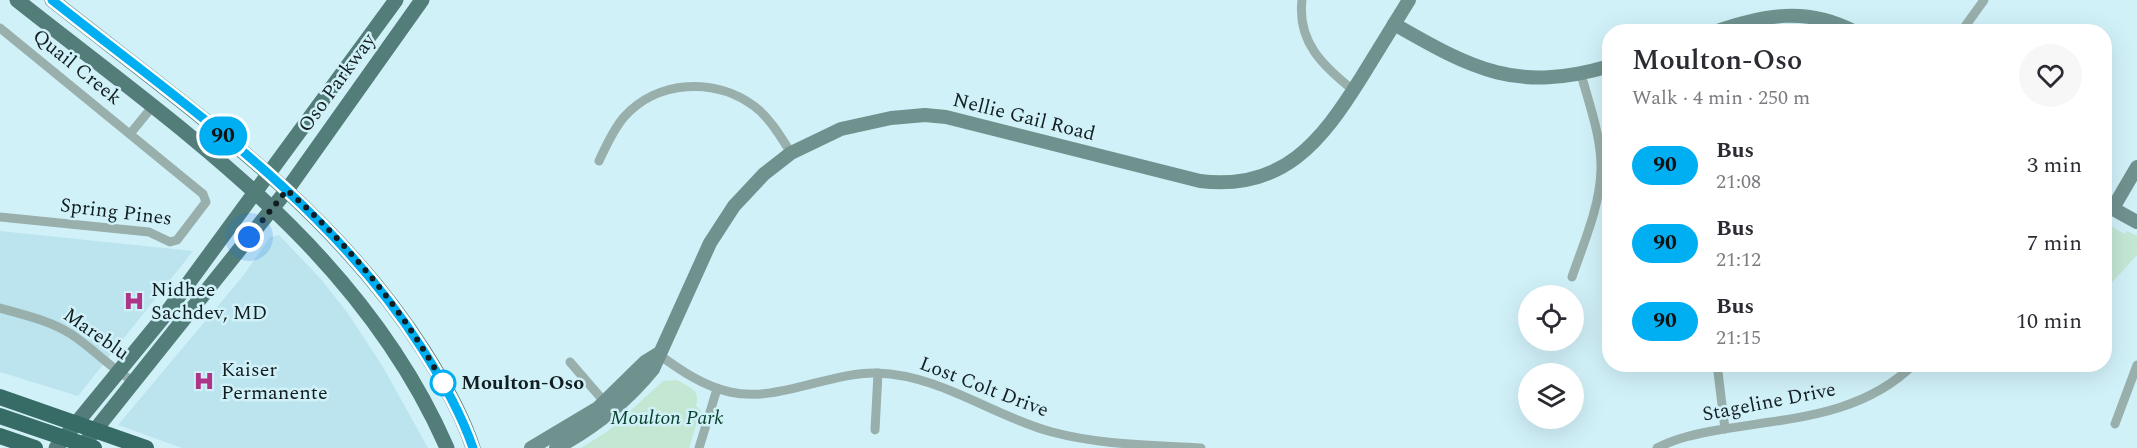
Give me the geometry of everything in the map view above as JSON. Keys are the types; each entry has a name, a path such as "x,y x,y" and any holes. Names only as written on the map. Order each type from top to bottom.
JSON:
{"highway":[{"path":"0,397 146,448"},
{"path":"6,418 94,448"},
{"path":"0,436 34,448"}],"main road":[{"path":"17,0 255,192 317,251 387,342 426,403 447,448"},
{"path":"52,0 268,174 328,228 402,316 436,370 473,448"},
{"name":"Oso Parkway","path":"56,448 119,373 396,0"},
{"name":"Oso Parkway","path":"81,448 287,190 422,0"}],"street":[{"path":"1302,0 1303,29 1315,57 1353,90"},
{"name":"Nellie Gail Road","path":"556,448 609,406 645,362 658,354 722,224 747,190 791,153 826,134 860,123 925,115 972,122 1180,177 1229,182 1269,174 1298,158 1324,133 1409,0"},
{"path":"1967,24 1984,0"},
{"path":"1738,24 1763,16 1790,14 1825,19 1837,24"},
{"path":"1394,24 1444,53 1482,70 1537,79 1581,74 1602,68"},
{"name":"Quail Creek","path":"0,28 206,199"},
{"path":"1572,277 1600,188 1601,167 1581,74"},
{"path":"598,161 611,135 624,117 638,104 673,88 693,86 730,92 757,107 791,153"},
{"path":"130,134 152,107"},
{"path":"2112,202 2137,167"},
{"name":"Spring Pines","path":"0,217 148,232 172,242 177,240 205,205 206,199"},
{"path":"2112,208 2137,222"},
{"name":"Mareblu","path":"0,308 41,320 70,333 119,373 135,382"},
{"name":"Lost Colt Drive","path":"658,354 684,372 717,388 753,394 842,376 878,373 931,382 1022,423 1053,433 1106,441 1201,448"},
{"path":"570,362 609,406"},
{"path":"2115,424 2137,365"},
{"path":"1717,372 1725,429"},
{"name":"Stageline Drive","path":"1657,448 1685,436 1839,409 1882,391 1905,372"},
{"path":"875,430 878,373"},
{"path":"699,448 717,388"},
{"name":"Nellie Gail Road","path":"531,448 609,406"}],"shaded area":[{"path":"0,231 193,251 78,396 0,372"},
{"path":"279,235 320,278 347,312 383,367 428,448 182,448 118,425 243,276 270,237"}],"green space":[{"path":"2112,227 2125,234 2127,231 2137,236 2137,255 2112,282"},
{"name":"Moulton Park","path":"677,380 690,387 695,393 696,406 701,410 689,448 581,448 608,431 663,381"}],"bus line":[{"name":"90","path":"52,0 195,113 328,228 402,316 436,370 473,448"}],"place":[{"name":"Nidhee Sachdev, MD","path":"134,301"},
{"name":"Kaiser Permanente","path":"204,381"},
{"name":"Moulton-Oso","path":"443,383"}],"route":[{"path":"249,237 287,190 328,228 383,291 402,316 445,387 443,383"}]}
